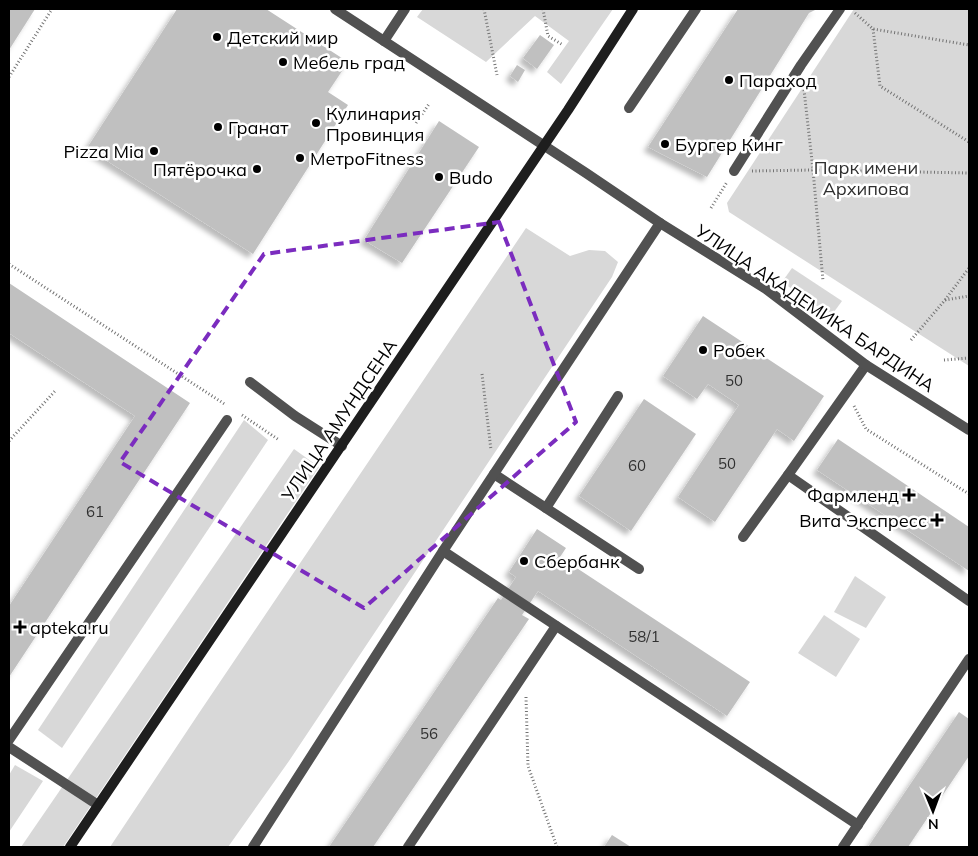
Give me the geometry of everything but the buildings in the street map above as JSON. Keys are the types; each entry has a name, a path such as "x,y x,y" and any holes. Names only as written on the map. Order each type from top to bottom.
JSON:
{"main road":[{"name":"УЛИЦА АМУНДСЕНА","path":"70,847 544,146 633,9"}],"street":[{"name":"УЛИЦА АКАДЕМИКА БАРДИНА","path":"335,9 660,223 766,289 866,364 969,430"},
{"path":"384,41 405,9"},
{"path":"630,108 696,9"},
{"path":"734,171 801,65 840,9"},
{"path":"252,847 443,551 660,223"},
{"path":"743,537 848,392 866,364"},
{"path":"250,382 294,416 342,446"},
{"path":"546,508 618,396"},
{"path":"9,740 227,420"},
{"path":"494,474 639,569"},
{"path":"788,475 969,601"},
{"path":"443,551 858,825"},
{"path":"408,847 556,626"},
{"path":"843,847 969,659"},
{"path":"9,747 98,806"}],"path":[{"path":"9,77 52,9"},
{"path":"484,9 497,75"},
{"path":"542,9 548,36 563,45"},
{"path":"850,9 873,29 969,45"},
{"path":"873,29 880,86 969,142"},
{"path":"801,65 823,281"},
{"path":"416,123 429,104"},
{"path":"752,171 813,170 969,173"},
{"path":"711,208 734,171"},
{"path":"9,264 230,408"},
{"path":"911,340 969,268"},
{"path":"945,300 969,296"},
{"path":"944,360 969,358"},
{"path":"482,374 494,474"},
{"path":"9,441 56,390"},
{"path":"848,392 866,429 969,494"},
{"path":"238,413 279,440"},
{"path":"526,671 528,766 558,847"}],"highlighted area":[{"path":"499,222 576,422 364,608 120,462 264,254"}],"green space":[{"path":"423,9 613,9 561,84 547,72 569,41 535,16 486,62 417,17"},
{"name":"Парк имени Архипова","path":"854,9 969,9 969,366 729,212 727,203"},
{"path":"526,228 570,256 589,250 605,251 618,262 612,277 289,761 228,847 110,847 199,713"},
{"path":"792,268 842,301 831,316 782,282"},
{"path":"244,420 268,440 62,748 38,730"},
{"path":"294,449 319,467 63,847 21,847"},
{"path":"855,576 886,597 866,628 834,612"},
{"path":"824,615 860,639 836,677 798,653"},
{"path":"15,765 43,781 9,832 9,775"}],"place":[{"name":"Детский мир","path":"217,37"},
{"name":"Мебель град","path":"283,62"},
{"name":"Параход","path":"729,80"},
{"name":"Кулинария Провинция","path":"316,123"},
{"name":"Гранат","path":"218,127"},
{"name":"Бургер Кинг","path":"665,144"},
{"name":"Pizza Mia","path":"154,151"},
{"name":"МетроFitness","path":"300,158"},
{"name":"Пятёрочка","path":"257,169"},
{"name":"Budo","path":"439,177"},
{"name":"Робек","path":"703,350"},
{"name":"Фармленд","path":"909,495"},
{"name":"Вита Экспресс","path":"937,520"},
{"name":"Сбербанк","path":"524,561"},
{"name":"apteka.ru","path":"20,627"}]}
